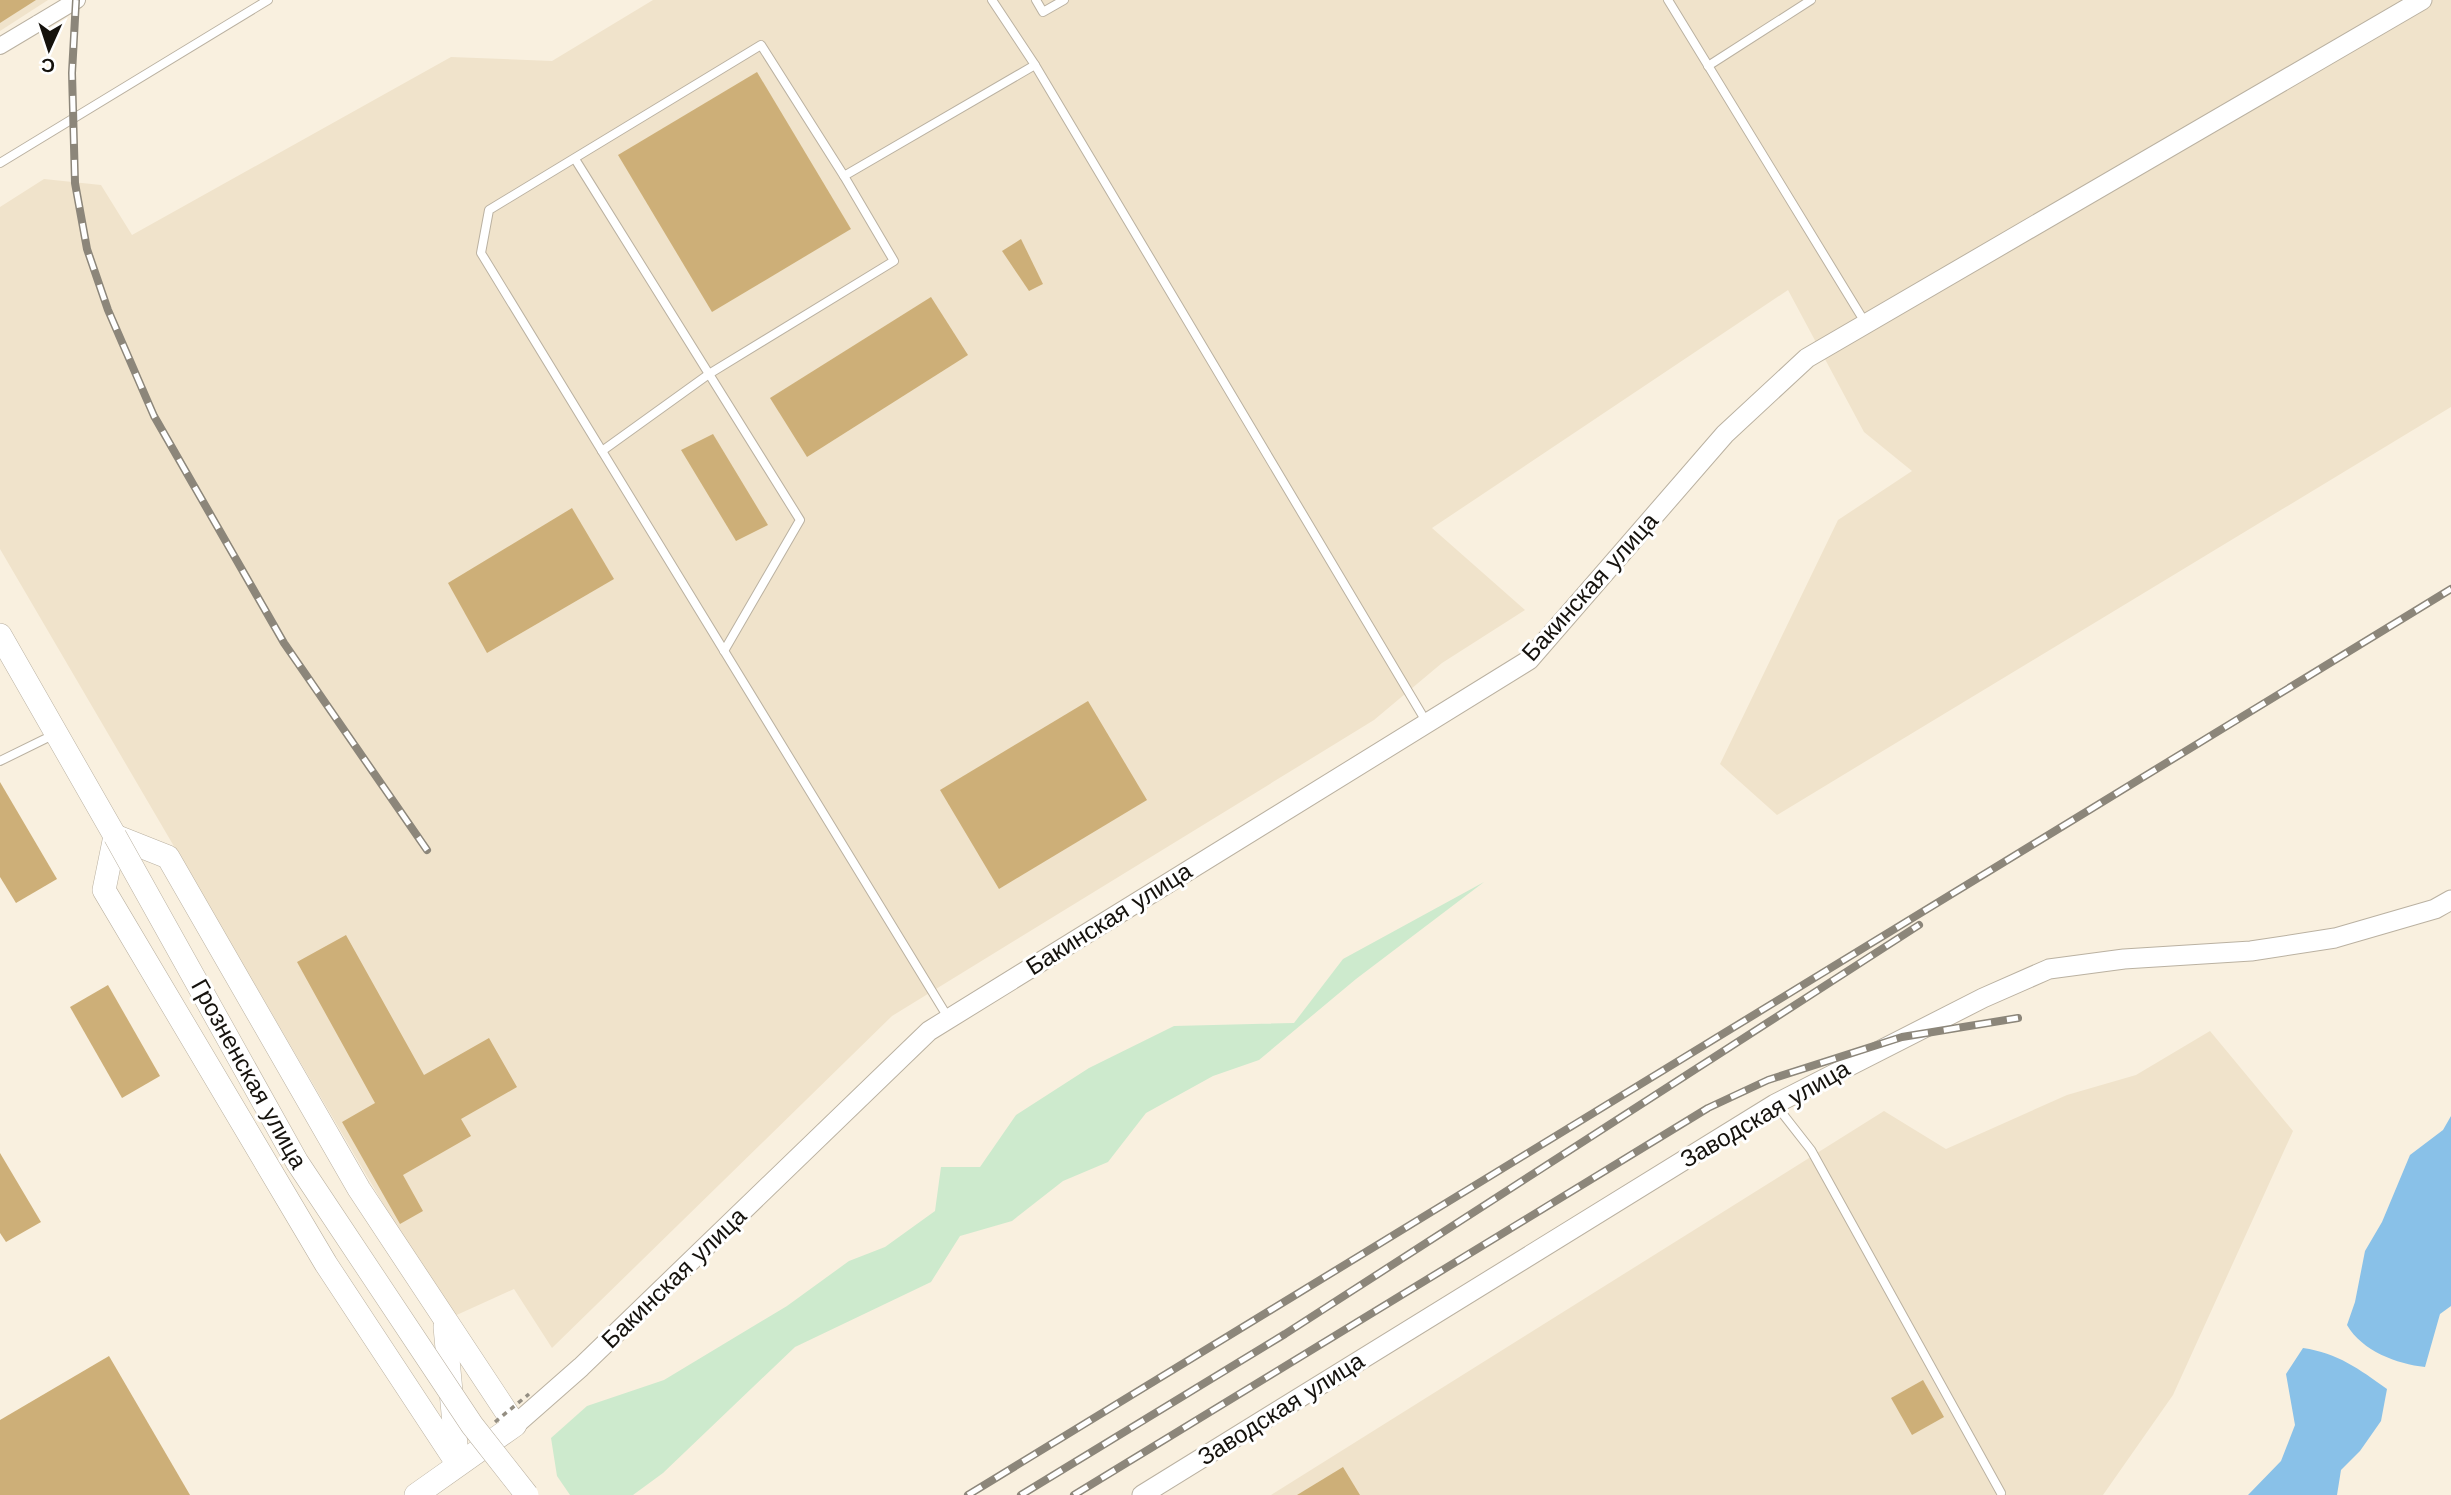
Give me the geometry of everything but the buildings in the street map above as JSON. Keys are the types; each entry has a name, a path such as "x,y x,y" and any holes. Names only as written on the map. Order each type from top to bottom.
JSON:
{"main road":[{"name":"Грозненская улица","path":"0,635 297,1162 472,1425 527,1495"},
{"path":"457,1463 326,1264 104,890 115,836 168,858 359,1189 445,1324 515,1425"},
{"path":"445,1324 457,1463"},
{"name":"Бакинская улица","path":"425,1493 457,1463 515,1425"}],"street":[{"path":"0,46 77,0"},
{"name":"Бакинская улица","path":"515,1425 581,1367 929,1031 1529,660 1725,434 1807,358 2422,0"},
{"name":"Заводская улица","path":"1142,1495 1775,1104 1902,1037 2049,969 2124,959 2251,951 2335,938 2443,907"}],"lane":[{"path":"0,163 268,0"},
{"path":"992,0 1035,65 1427,723"},
{"path":"1036,0 1044,12 1065,0"},
{"path":"1668,0 1866,324"},
{"path":"1708,65 1811,0"},
{"path":"602,451 709,374 894,261 844,176 761,46 489,210 481,253 949,1019"},
{"path":"844,176 1035,65"},
{"path":"575,159 800,520 724,651"},
{"path":"0,761 56,734"},
{"path":"1775,1104 1811,1150 2001,1493"}],"path":[{"path":"491,1425 529,1394"}],"shaded area":[{"path":"0,0 48,0 0,31"},
{"path":"653,0 2451,0 2451,407 1777,815 1720,764 1838,520 1912,471 1864,432 1788,290 1432,528 1525,610 1442,663 1374,720 892,1016 552,1348 514,1289 450,1318 0,549 0,207 44,179 101,185 132,235 451,57 552,61"},
{"path":"2210,1031 2293,1131 2173,1395 2103,1495 1271,1495 1884,1111 1946,1149 2067,1095 2136,1075"}],"green space":[{"path":"1484,882 1356,979 1259,1060 1213,1076 1146,1113 1108,1162 1063,1181 1012,1221 960,1236 931,1282 795,1347 663,1473 633,1495 570,1495 557,1476 551,1438 587,1406 664,1380 787,1306 849,1261 885,1247 935,1211 941,1167 980,1167 1016,1115 1089,1068 1174,1026 1294,1023 1343,959"}],"water":[{"path":"2451,1116 2451,1306 2440,1314 2425,1367 2381,1355 2362,1342 2347,1325 2355,1302 2365,1251 2382,1222 2410,1155 2443,1130"},
{"path":"2303,1348 2338,1358 2387,1389 2381,1421 2360,1451 2341,1470 2337,1495 2248,1495 2281,1461 2295,1425 2286,1374"}],"railway":[{"path":"76,0 72,73 75,183 87,249 108,310 154,416 284,643 427,850"},
{"path":"968,1495 2451,589"},
{"path":"1021,1495 1285,1334 1919,925"},
{"path":"1074,1495 1708,1108 1768,1080 1902,1037 2018,1018"}]}
